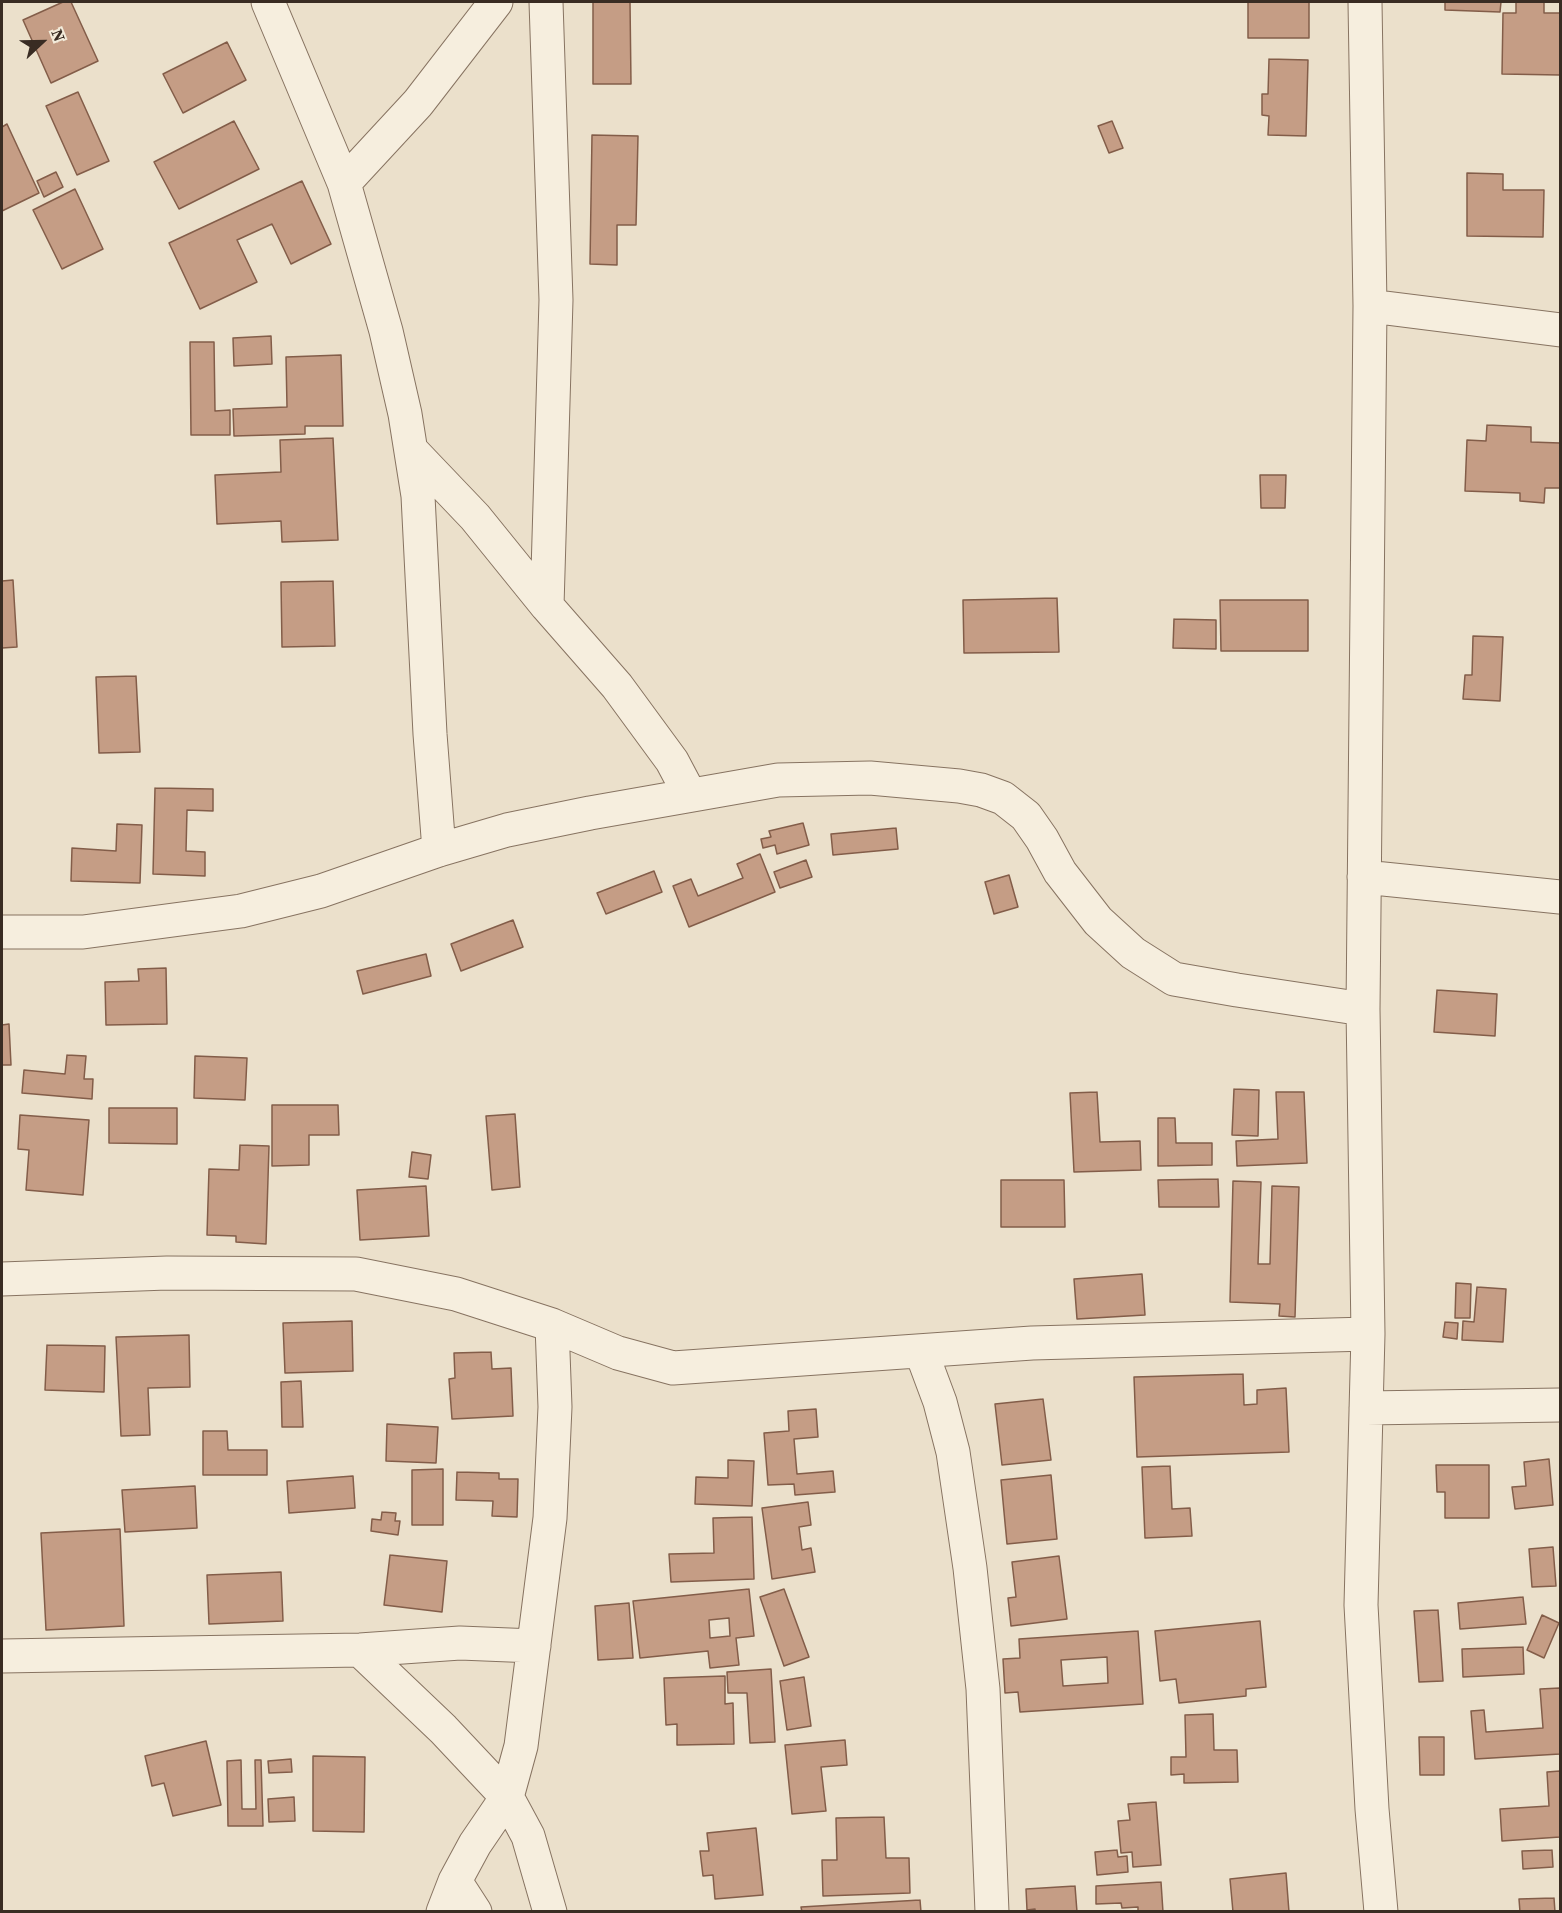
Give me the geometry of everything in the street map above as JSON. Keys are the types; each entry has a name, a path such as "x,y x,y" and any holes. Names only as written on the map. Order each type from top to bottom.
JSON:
{"street":[{"path":"268,2 344,183 386,331 412,451 418,496 430,734 439,850"},
{"path":"344,183 418,103 496,2"},
{"path":"546,2 556,300 547,606"},
{"path":"1365,2 1370,306 1363,1009 1368,1334 1361,1605 1380,1911"},
{"path":"1370,306 1560,330"},
{"path":"412,451 475,517 547,606 617,686 672,761 690,795"},
{"path":"2,932 83,932 241,911 321,891 439,850 507,830 778,780 870,778 934,782 981,790 1003,798 1026,816 1060,872 1098,921 1133,953 1174,979 1363,1009"},
{"path":"1364,877 1560,897"},
{"path":"2,1279 167,1273 356,1274 456,1294 552,1325 618,1353 673,1368 1032,1343 1368,1334"},
{"path":"443,1911 455,1881 475,1844 507,1797 521,1746 550,1518 555,1407 552,1325"},
{"path":"921,1351 940,1402 953,1452 970,1568 983,1689 992,1911"},
{"path":"1366,1408 1560,1406"},
{"path":"2,1656 360,1650 460,1643 534,1646"},
{"path":"360,1650 443,1729 507,1797 528,1836 550,1911"},
{"path":"455,1881 475,1911"}],"building":[{"path":"63,2 71,2 98,61 51,83 23,20"},
{"path":"593,2 630,2 631,84 593,84"},
{"path":"1248,2 1309,2 1309,38 1248,38"},
{"path":"1445,2 1501,2 1500,12 1445,10"},
{"path":"1516,2 1544,2 1544,13 1560,13 1560,75 1502,74 1503,13 1516,13"},
{"path":"227,42 246,80 183,113 163,74"},
{"path":"1269,59 1308,60 1306,136 1268,135 1269,116 1262,115 1262,94 1268,94"},
{"path":"78,92 109,161 77,175 46,106"},
{"path":"234,121 259,169 179,209 154,162"},
{"path":"1112,121 1123,148 1109,153 1098,126"},
{"path":"7,124 39,193 2,211 2,127"},
{"path":"592,135 638,136 636,225 617,225 617,265 590,264"},
{"path":"56,172 63,187 44,197 37,181"},
{"path":"1467,173 1503,174 1503,190 1544,190 1543,237 1467,236"},
{"path":"302,181 331,244 291,264 272,224 237,240 257,282 200,309 169,243"},
{"path":"75,189 103,249 62,269 33,210"},
{"path":"271,336 272,364 234,366 233,338"},
{"path":"190,342 214,342 215,411 230,410 230,435 191,435"},
{"path":"341,355 343,426 305,426 305,434 234,436 233,409 287,407 286,357"},
{"path":"1487,425 1531,427 1531,442 1560,443 1560,488 1545,488 1544,503 1520,501 1520,493 1465,491 1467,440 1486,441"},
{"path":"333,438 338,540 282,542 281,521 217,524 215,475 281,472 280,440"},
{"path":"1260,475 1286,475 1285,508 1261,508"},
{"path":"13,580 17,647 2,648 2,581"},
{"path":"333,581 335,646 282,647 281,582"},
{"path":"1057,598 1059,652 964,653 963,600"},
{"path":"1220,600 1308,600 1308,651 1221,651"},
{"path":"1174,619 1216,620 1216,649 1173,648"},
{"path":"1473,636 1503,637 1500,701 1463,699 1465,675 1472,675"},
{"path":"136,676 140,752 99,753 96,677"},
{"path":"155,788 213,789 213,811 187,810 186,851 205,852 205,876 153,874"},
{"path":"803,823 809,845 777,854 775,845 763,848 761,839 771,837 769,831"},
{"path":"117,824 142,825 140,883 71,881 72,848 116,851"},
{"path":"896,828 898,849 833,855 831,834"},
{"path":"760,854 775,892 689,927 673,886 691,879 698,896 743,878 737,864"},
{"path":"806,860 812,877 780,888 774,872"},
{"path":"654,871 662,892 606,914 597,893"},
{"path":"1009,875 1018,907 994,914 985,882"},
{"path":"513,920 523,947 461,971 451,944"},
{"path":"426,954 431,976 363,994 357,971"},
{"path":"166,968 167,1024 106,1025 105,982 139,981 138,969"},
{"path":"1437,990 1497,994 1495,1036 1434,1032"},
{"path":"9,1024 11,1065 2,1065 2,1025"},
{"path":"67,1055 86,1056 84,1079 93,1079 92,1099 22,1093 24,1070 65,1074"},
{"path":"195,1056 247,1058 245,1100 194,1098"},
{"path":"1234,1089 1259,1090 1258,1136 1232,1135"},
{"path":"1097,1092 1100,1142 1140,1141 1141,1170 1074,1172 1070,1093"},
{"path":"1276,1092 1304,1092 1307,1163 1237,1166 1236,1141 1278,1139"},
{"path":"272,1105 338,1105 339,1135 309,1135 309,1165 272,1166"},
{"path":"109,1108 177,1108 177,1144 109,1143"},
{"path":"515,1114 520,1187 492,1190 486,1116"},
{"path":"20,1115 89,1120 83,1195 26,1190 29,1150 18,1149"},
{"path":"1158,1118 1175,1118 1176,1143 1212,1143 1212,1165 1158,1166"},
{"path":"240,1145 269,1146 266,1244 236,1242 236,1236 207,1235 209,1169 239,1170"},
{"path":"412,1152 431,1155 428,1179 409,1177"},
{"path":"1218,1179 1219,1207 1159,1207 1158,1180"},
{"path":"1001,1180 1064,1180 1065,1227 1001,1227"},
{"path":"1233,1181 1261,1182 1258,1264 1270,1264 1272,1186 1299,1187 1295,1317 1279,1316 1280,1304 1230,1302"},
{"path":"426,1186 429,1236 360,1240 357,1190"},
{"path":"1142,1274 1145,1315 1077,1319 1074,1279"},
{"path":"1456,1283 1471,1284 1470,1318 1455,1318"},
{"path":"1477,1287 1506,1289 1503,1342 1462,1340 1463,1321 1474,1322"},
{"path":"352,1321 353,1371 285,1373 283,1323"},
{"path":"1445,1322 1458,1323 1457,1339 1443,1337"},
{"path":"189,1335 190,1387 148,1388 150,1435 121,1436 116,1337"},
{"path":"47,1345 105,1346 104,1392 45,1390"},
{"path":"491,1352 492,1369 511,1368 513,1416 452,1419 449,1379 455,1378 454,1353"},
{"path":"1243,1374 1244,1405 1257,1404 1257,1390 1286,1388 1289,1452 1137,1457 1134,1377"},
{"path":"301,1381 303,1427 282,1427 281,1382"},
{"path":"1043,1399 1051,1460 1002,1465 995,1404"},
{"path":"816,1409 818,1437 794,1439 797,1474 833,1471 835,1492 795,1495 794,1484 768,1485 764,1433 789,1431 788,1411"},
{"path":"387,1424 438,1427 436,1463 386,1461"},
{"path":"203,1431 227,1431 228,1450 267,1450 267,1475 203,1475"},
{"path":"1549,1459 1553,1505 1515,1509 1512,1487 1526,1486 1524,1462"},
{"path":"728,1460 754,1461 752,1506 695,1504 696,1477 728,1478"},
{"path":"1436,1465 1489,1465 1489,1518 1445,1518 1445,1492 1437,1492"},
{"path":"1170,1466 1172,1509 1190,1508 1192,1536 1145,1538 1142,1467"},
{"path":"443,1469 443,1525 412,1525 412,1470"},
{"path":"457,1472 499,1473 499,1479 518,1479 517,1517 492,1516 493,1501 456,1500"},
{"path":"1051,1475 1057,1539 1007,1544 1001,1480"},
{"path":"353,1476 355,1508 289,1513 287,1481"},
{"path":"195,1486 197,1528 125,1532 122,1490"},
{"path":"808,1502 811,1525 799,1527 802,1550 811,1548 815,1572 772,1579 762,1508"},
{"path":"382,1512 396,1513 395,1521 400,1521 398,1535 371,1531 372,1519 381,1520"},
{"path":"752,1517 754,1579 671,1582 669,1554 714,1553 713,1518"},
{"path":"120,1529 124,1626 46,1630 41,1533"},
{"path":"1553,1547 1556,1586 1532,1587 1529,1549"},
{"path":"390,1555 447,1561 442,1612 384,1605"},
{"path":"1059,1556 1067,1619 1011,1626 1008,1598 1016,1597 1012,1562"},
{"path":"281,1572 283,1621 209,1624 207,1575"},
{"path":"749,1589 754,1636 736,1638 739,1665 710,1668 708,1651 640,1658 633,1601","holes":["729,1618 730,1636 710,1638 709,1620"]},
{"path":"784,1589 809,1657 784,1666 760,1597"},
{"path":"1523,1597 1526,1624 1460,1629 1458,1603"},
{"path":"629,1603 633,1658 598,1660 595,1606"},
{"path":"1438,1610 1443,1681 1419,1682 1414,1611"},
{"path":"1542,1615 1559,1623 1544,1658 1527,1650"},
{"path":"1260,1621 1266,1687 1246,1689 1246,1696 1179,1703 1176,1679 1160,1681 1155,1631"},
{"path":"1138,1631 1143,1704 1020,1712 1018,1692 1005,1693 1003,1659 1020,1658 1019,1639","holes":["1107,1657 1108,1683 1063,1686 1061,1660"]},
{"path":"1523,1647 1524,1674 1463,1677 1462,1649"},
{"path":"771,1669 775,1742 750,1743 747,1693 728,1693 727,1672"},
{"path":"725,1676 725,1704 733,1703 734,1744 677,1745 677,1724 666,1725 664,1678"},
{"path":"804,1677 811,1726 787,1730 780,1681"},
{"path":"1560,1688 1560,1754 1475,1759 1471,1711 1484,1710 1486,1732 1543,1728 1540,1689"},
{"path":"1213,1714 1214,1750 1237,1750 1238,1782 1184,1783 1184,1774 1171,1775 1171,1757 1186,1757 1185,1715"},
{"path":"1419,1737 1444,1737 1444,1775 1420,1775"},
{"path":"845,1740 847,1765 821,1767 826,1811 792,1814 785,1745"},
{"path":"206,1741 221,1805 173,1816 164,1783 152,1786 145,1756"},
{"path":"313,1756 365,1757 364,1832 313,1831"},
{"path":"291,1759 292,1772 269,1773 268,1761"},
{"path":"241,1760 242,1809 256,1809 255,1760 261,1760 263,1826 228,1826 227,1761"},
{"path":"1560,1771 1560,1837 1502,1841 1500,1809 1549,1806 1547,1772"},
{"path":"294,1797 295,1821 269,1822 268,1799"},
{"path":"1156,1802 1161,1865 1133,1867 1132,1852 1121,1853 1118,1821 1130,1820 1128,1804"},
{"path":"884,1817 886,1858 909,1858 910,1893 823,1896 822,1860 837,1860 836,1818"},
{"path":"756,1828 763,1895 715,1899 713,1875 703,1876 700,1851 709,1851 707,1833"},
{"path":"1117,1850 1118,1857 1127,1856 1128,1872 1097,1875 1095,1852"},
{"path":"1552,1850 1553,1867 1523,1869 1522,1851"},
{"path":"1286,1873 1289,1912 1233,1912 1230,1879"},
{"path":"1161,1882 1163,1912 1138,1912 1138,1907 1122,1908 1121,1903 1096,1904 1096,1886"},
{"path":"1075,1886 1077,1912 1027,1910 1026,1889"},
{"path":"1554,1898 1555,1912 1520,1912 1519,1899"},
{"path":"920,1900 921,1912 802,1912 801,1907"}]}
